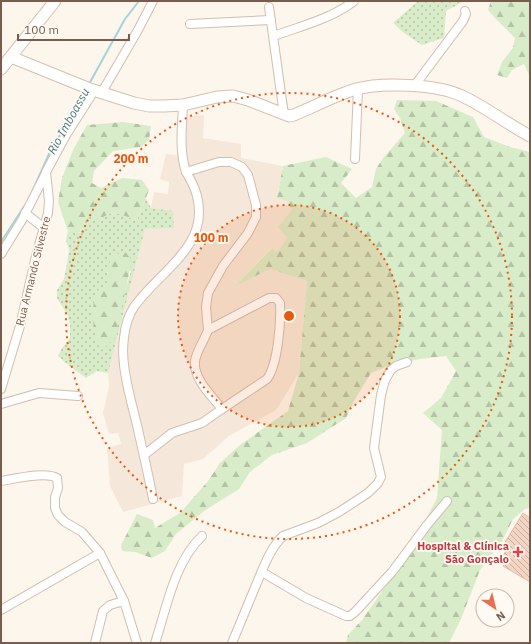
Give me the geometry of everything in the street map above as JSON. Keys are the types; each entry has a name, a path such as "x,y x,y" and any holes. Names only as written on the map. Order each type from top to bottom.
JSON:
{"street":[{"path":"1,69 55,1"},
{"path":"1,254 26,213 66,135 138,30 153,1"},
{"path":"274,36 331,15 344,9 354,1"},
{"path":"269,7 284,114"},
{"path":"415,85 463,21 466,14 465,11"},
{"path":"190,24 271,20"},
{"path":"11,57 79,85 134,103 149,106 183,105 217,97 233,96 248,100 289,116 358,89 378,86 415,85 438,88 462,96 530,136"},
{"path":"355,159 358,89"},
{"path":"153,498 130,396 123,359 123,340 127,321 135,306 185,250 195,237 198,227 199,206 197,196 182,159 181,142 183,105"},
{"path":"186,172 219,162 232,162 242,166 248,175 256,205 256,217 248,232 223,266 208,293 206,307 208,330 194,361 195,370 201,383 222,409"},
{"name":"Rua Armando Silvestre","path":"1,389 20,326 48,213 49,201 46,172"},
{"path":"26,213 44,228"},
{"path":"144,455 167,436 202,423 267,379 274,366 280,303 276,298 270,298 208,330"},
{"path":"232,643 275,544 283,536 339,512 374,489 378,483 380,476 374,448 381,395 391,370 396,366 407,362"},
{"path":"1,404 39,393 78,396"},
{"path":"1,481 46,475 57,478 58,488 55,498 55,508 58,515 65,522 82,532 100,553 124,601 137,643"},
{"path":"262,572 324,606 346,616 350,616 392,572 447,501"},
{"path":"155,643 176,576 193,544 202,536"},
{"path":"1,610 100,553"},
{"path":"95,643 103,611 110,605 124,601"}],"shaded area":[{"path":"204,115 203,138 241,144 241,158 283,166 277,198 287,200 292,210 287,238 277,252 271,248 236,285 270,269 307,281 299,373 276,410 229,436 203,459 184,464 182,496 123,512 110,486 107,448 121,444 118,433 109,434 103,413 109,386 108,373 145,229 173,228 151,208 154,192 168,194 169,182 160,179 166,154 177,155 181,117"}],"green space":[{"path":"418,1 465,1 446,11 444,38 422,45 404,33 393,23"},
{"path":"491,1 530,1 530,77 524,64 512,70 507,78 497,75 502,62 513,48 515,38 488,10"},
{"path":"397,100 436,101 473,117 484,137 510,147 530,152 530,278 528,279 530,282 530,508 525,509 513,519 502,541 480,570 461,619 449,643 346,643 348,635 362,620 406,557 437,498 442,430 423,413 441,398 456,371 446,356 390,365 371,373 354,401 346,418 307,443 272,455 250,472 239,489 204,511 176,534 165,551 152,558 135,552 122,551 121,545 137,514 153,520 155,528 180,513 208,481 220,463 240,445 288,411 299,373 307,281 270,269 235,286 272,248 277,252 287,238 278,227 292,210 287,201 277,198 283,166 326,157 352,169 341,183 356,198 372,187 376,169 383,158 405,133 400,118 394,109"},
{"path":"123,122 151,126 149,140 141,147 113,151 94,171 92,183 101,188 122,178 142,180 149,190 137,220 113,212 99,219 90,214 86,217 84,226 79,233 68,231 58,202 62,178 73,150 87,125"},
{"path":"146,198 151,208 173,211 174,228 145,229 108,373 97,371 86,378 58,356 70,338 70,324 67,314 57,298 57,290 64,279 67,264 69,250 66,240 68,231 80,233 84,226 86,217 90,214 99,219 113,212 137,220","holes":["131,271 126,288 98,345 95,293 108,283 107,272"]},
{"path":"125,252 132,260 115,338 102,350 98,345 92,317 95,293 107,283 108,269 113,255"}],"building":[{"name":"Hospital & Clínica São Gonçalo","path":"523,513 530,518 530,582 503,566 508,559 503,556 508,547 504,544"}],"waterway":[{"name":"Rio Imboassu","path":"89,84 125,19 139,1"},
{"name":"Rio Imboassu","path":"32,192 49,154 85,92"},
{"name":"Rio Imboassu","path":"1,242 25,205"}],"place":[{"name":"Hospital & Clínica São Gonçalo","path":"518,552"}]}
